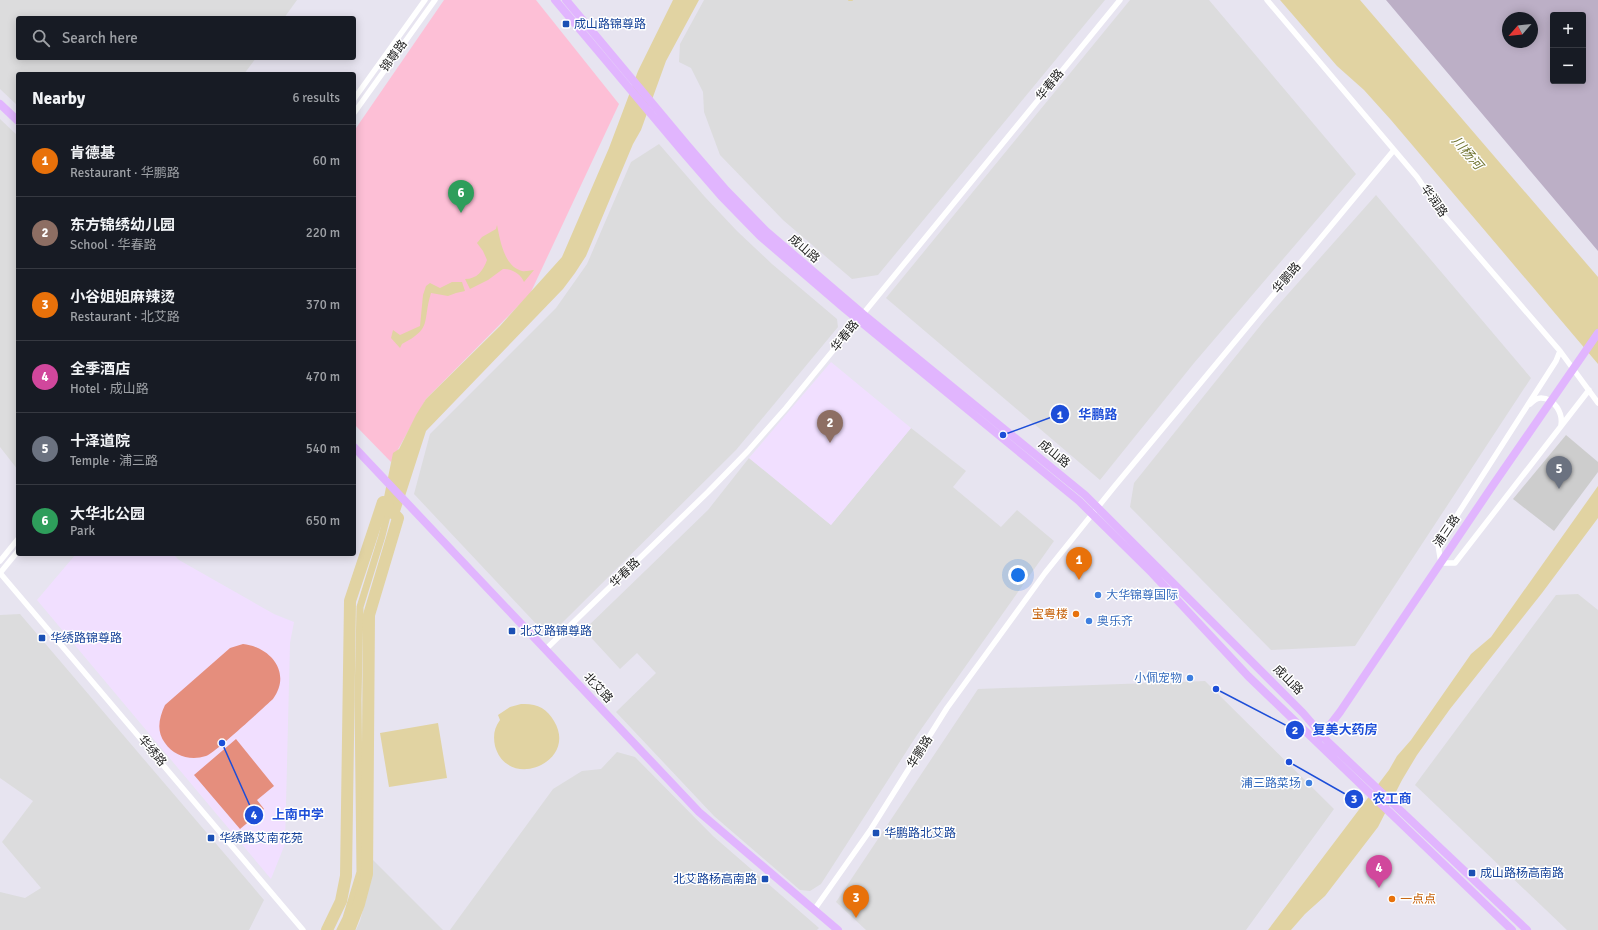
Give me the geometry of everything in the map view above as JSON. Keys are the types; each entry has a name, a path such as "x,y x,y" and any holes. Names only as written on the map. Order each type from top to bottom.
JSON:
{"main road":[{"name":"成山路","path":"555,0 630,83 654,106 726,190 766,231 860,317"},
{"name":"成山路","path":"566,0 630,83 652,115 721,196 760,236 860,317 1015,447 1095,510 1217,625 1303,713 1372,790"},
{"path":"0,104 16,119"},
{"name":"浦三路","path":"1317,743 1340,712 1491,488 1598,333"},
{"name":"北艾路","path":"356,449 699,812 838,930"},
{"name":"成山路","path":"1095,510 1152,574 1248,676 1317,743 1372,790 1396,813 1512,930"},
{"name":"成山路","path":"1396,813 1527,930"}],"street":[{"name":"锦尊路","path":"356,96 425,0"},
{"name":"锦尊路","path":"356,110 435,0"},
{"name":"华润路","path":"1267,0 1417,177 1443,215 1560,351 1598,403"},
{"name":"华春路","path":"546,649 748,451 1120,1"},
{"name":"华鹏路","path":"814,910 871,829 947,708 1045,573 1095,510 1394,150"},
{"path":"1560,351 1556,361 1438,545 1440,563 1455,562 1589,390"},
{"path":"1528,405 1539,398 1547,399 1559,408 1562,418 1560,427"},
{"path":"0,561 16,541"},
{"path":"0,573 16,553"},
{"name":"华绣路","path":"0,573 303,930"}],"shaded area":[{"path":"0,0 297,0 285,16 16,16 16,60 254,60 246,72 16,72 16,104 0,89"},
{"path":"444,0 536,0 619,104 530,294 426,399 391,462 356,426 356,128"},
{"path":"704,0 1105,0 878,275 852,279 783,220 720,155 704,112 703,92 691,68 679,62 680,44"},
{"path":"1130,0 1209,0 1356,174 1194,363 1100,480 886,298"},
{"path":"1386,0 1598,0 1598,251"},
{"path":"0,119 16,134 16,467 0,447"},
{"path":"659,144 737,231 772,264 837,319 838,327 736,450 556,629 540,628 414,494 430,434 556,308 587,264 631,162"},
{"path":"1376,195 1531,378 1355,646 1271,650 1130,507 1134,483 1264,321"},
{"path":"831,362 911,428 831,525 749,458"},
{"path":"911,428 966,471 953,487 1001,527 1017,510 1054,541 917,735 821,884 810,891 800,890 714,816 616,712 656,673 637,653 620,669 584,630 708,510 749,458 831,525"},
{"path":"1566,435 1598,462 1598,472 1554,531 1513,499"},
{"path":"74,556 175,556 179,560 274,614 294,622 290,643 285,844 271,879 37,600"},
{"path":"1578,594 1598,610 1598,930 1567,930 1415,785 1556,595"},
{"path":"20,614 264,900 249,930 0,930 0,892 25,898 41,888 2,842 33,801 0,778 0,615"},
{"path":"243,644 262,650 276,663 280,680 278,689 273,699 228,739 206,756 188,758 173,751 165,743 159,729 161,715 165,705 230,648"},
{"path":"1205,681 1334,809 1246,930 866,930 836,902 978,689"},
{"path":"236,739 274,786 257,800 264,809 240,829 194,775"},
{"path":"617,752 635,757 713,836 819,928 817,930 450,930 553,789 582,771 601,769"},
{"path":"372,859 443,930 356,930 368,891"}],"water":[{"path":"673,0 699,0 666,61 641,130 633,144 586,256 563,289 426,431 398,518 383,502 393,453 399,449 426,399 500,326 562,257 609,148 638,71"},
{"name":"川杨河","path":"1280,0 1360,0 1598,277 1598,364 1391,120 1364,90 1337,66"},
{"path":"497,225 504,252 511,264 522,271 534,270 524,282 521,276 515,272 509,269 503,269 488,280 470,289 465,279 473,278 479,274 484,268 487,260 477,243 482,237 496,229"},
{"path":"452,282 462,282 465,291 448,296 431,293 425,323 418,333 402,344 400,348 391,338 393,330 400,335 420,326 423,295 426,286 430,283 440,288"},
{"path":"1598,486 1598,518 1542,593 1450,709 1417,755 1402,780 1378,827 1325,896 1305,914 1291,930 1268,930 1389,770 1397,756 1411,740 1471,654 1491,637"},
{"path":"521,704 532,704 540,707 548,713 554,721 559,736 557,749 550,759 539,766 526,769 513,767 502,760 495,746 494,739 494,732 500,720 498,715 510,707"},
{"path":"438,723 447,778 389,787 380,733"}],"waterway":[{"path":"340,930 346,918 360,872 358,699 360,607 382,536 391,500"},
{"path":"327,930 341,901 346,876 350,601 383,502 398,518 369,615 367,874 359,904 349,930"}],"place":[{"name":"成山路锦尊路","path":"566,24"},
{"name":"大华北公园","path":"461,213"},
{"name":"华鹏路","path":"1003,435"},
{"name":"东方锦绣幼儿园","path":"830,443"},
{"name":"十泽道院","path":"1559,489"},
{"name":"肯德基","path":"1079,580"},
{"name":"大华锦尊国际","path":"1098,595"},
{"name":"宝粤楼","path":"1076,614"},
{"name":"奥乐齐","path":"1089,621"},
{"name":"北艾路锦尊路","path":"512,631"},
{"name":"华绣路锦尊路","path":"42,638"},
{"name":"小佩宠物","path":"1190,678"},
{"name":"复美大药房","path":"1216,689"},
{"name":"上南中学","path":"222,743"},
{"name":"农工商","path":"1289,762"},
{"name":"浦三路菜场","path":"1309,783"},
{"name":"华鹏路北艾路","path":"876,833"},
{"name":"华绣路艾南花苑","path":"211,838"},
{"name":"成山路杨高南路","path":"1472,873"},
{"name":"北艾路杨高南路","path":"765,879"},
{"name":"全季酒店","path":"1379,888"},
{"name":"一点点","path":"1392,899"},
{"name":"小谷姐姐麻辣烫","path":"856,918"}]}
